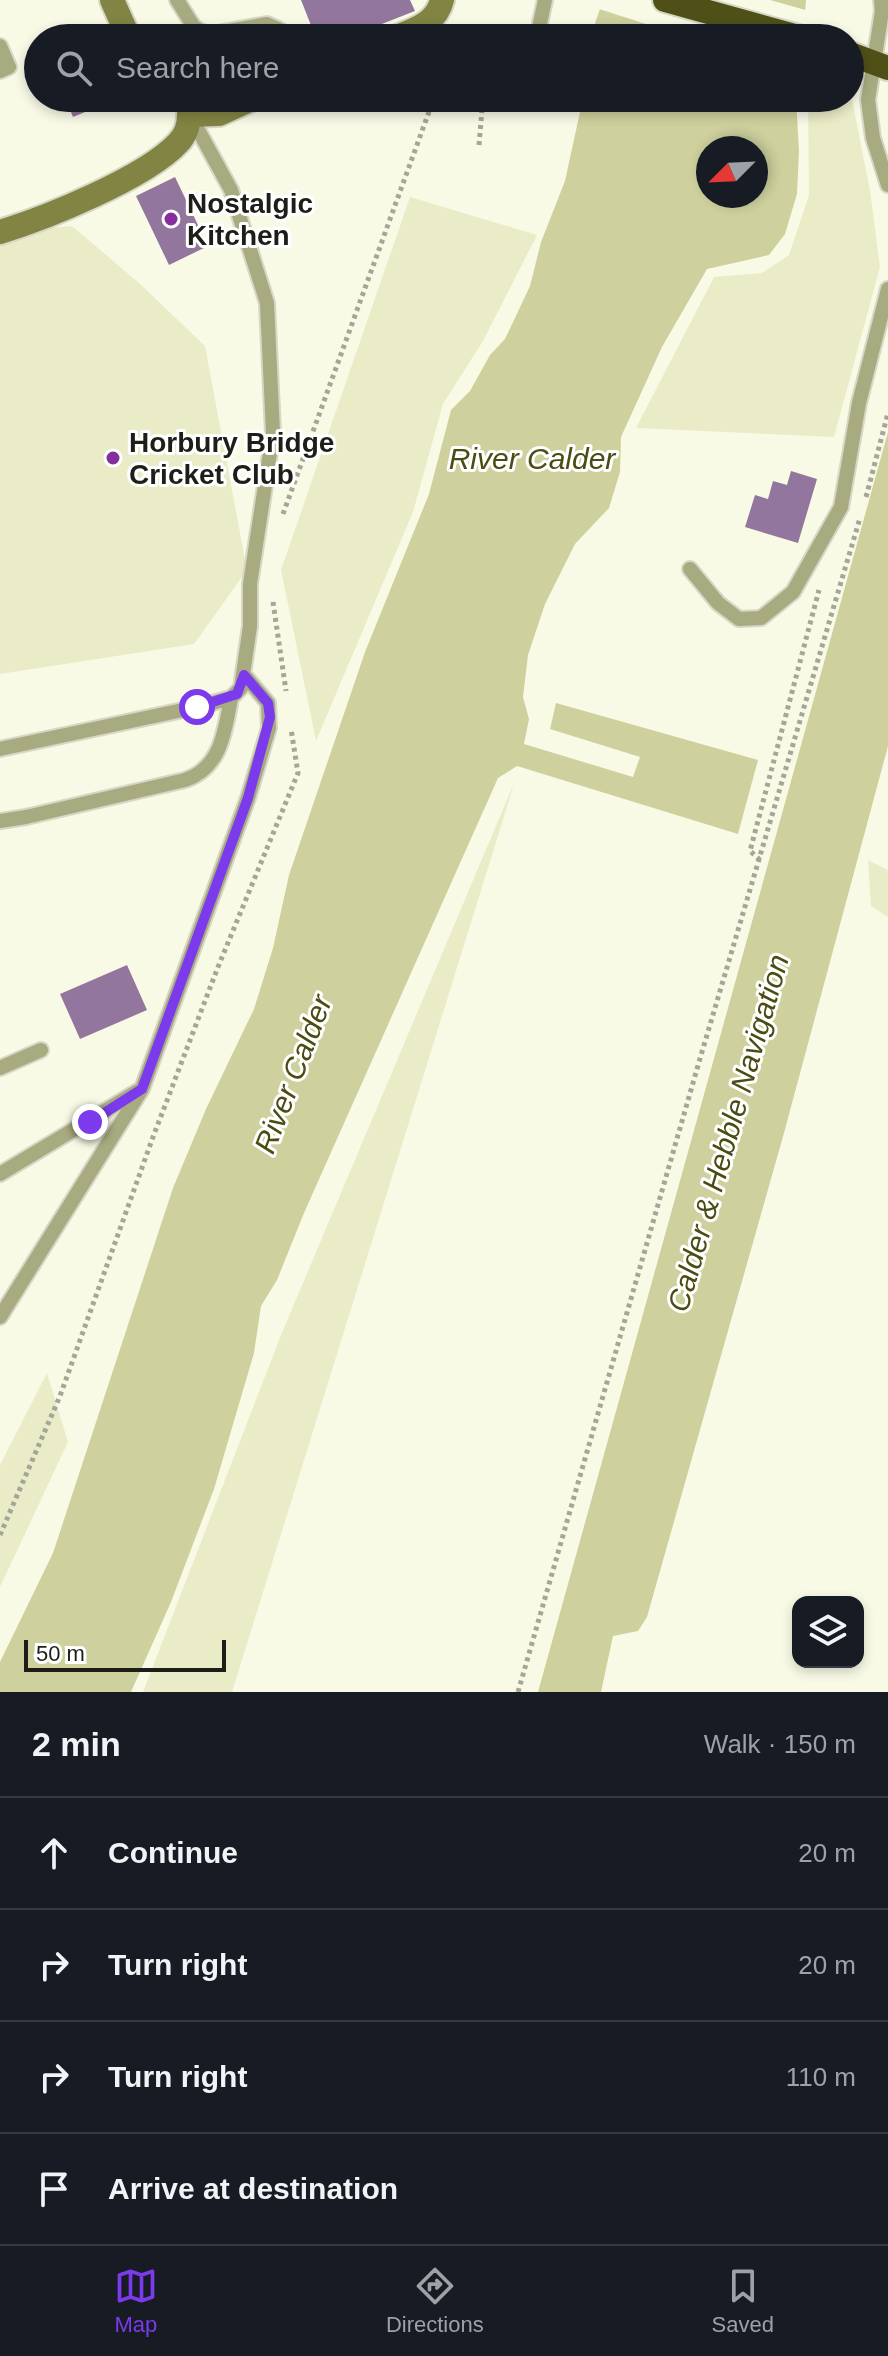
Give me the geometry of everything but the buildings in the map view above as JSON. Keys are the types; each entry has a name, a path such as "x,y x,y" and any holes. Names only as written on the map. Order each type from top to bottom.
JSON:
{"highway":[{"path":"665,0 752,24"}],"street":[{"path":"112,0 123,24"},
{"path":"426,24 433,18 442,0"},
{"path":"0,232 73,204 138,171 177,144 184,134 183,112"}],"lane":[{"path":"177,0 192,24"},
{"path":"540,23 545,0"},
{"path":"881,0 881,65 868,100 873,138 888,185"},
{"path":"0,46 9,67 0,71"},
{"path":"0,749 231,698 241,688 250,626 250,584 273,433 267,303 231,190 186,112"},
{"path":"690,569 718,603 739,619 761,618 793,592 841,507 859,403 888,289"},
{"path":"0,1317 142,1089 248,798 269,728 268,703 244,675"},
{"path":"0,821 185,780 199,774 209,765 224,738 231,698"},
{"path":"0,1068 41,1050"},
{"path":"0,1174 142,1089"}],"path":[{"path":"479,145 482,112"},
{"path":"518,1692 888,413"},
{"path":"760,860 750,851 821,582"}],"shaded area":[{"path":"808,112 854,112 870,190 880,267 834,437 636,428 714,277 762,273 789,255 809,195"},
{"path":"410,197 537,235 483,341 443,404 413,512 316,741 281,570"},
{"name":"Horbury Bridge Cricket Club","path":"72,226 139,283 205,346 247,570 194,644 0,674 0,232"},
{"path":"515,781 232,1692 143,1692 281,1335"},
{"path":"868,860 888,870 888,917 871,906"},
{"path":"47,1373 68,1442 0,1587 0,1465"}],"water":[{"path":"603,0 806,0 804,24 595,24"},
{"name":"River Calder","path":"580,112 797,112 797,194 785,234 769,255 707,269 662,347 621,437 620,472 609,508 575,544 545,604 528,655 523,697 529,719 524,744 633,777 640,757 550,729 556,703 758,760 738,834 517,766 498,778 277,1280 261,1306 254,1353 214,1489 171,1602 131,1692 0,1692 0,1662 53,1553 173,1188 206,1109 254,1009 273,948 289,875 365,652 429,494 451,410 470,391 490,355 505,339 530,286 541,242 565,181"},
{"name":"Calder & Hebble Navigation","path":"888,432 888,746 784,1133 647,1617 638,1631 613,1636 601,1692 538,1692"}],"pier":[{"path":"598,0 770,0 809,11 808,24 646,24 596,8"}],"place":[{"name":"Nostalgic Kitchen","path":"171,219"},
{"name":"Horbury Bridge Cricket Club","path":"113,458"}],"route":[{"path":"90,1122 142,1089 248,798 269,728 268,703 244,675 237,694 197,707"}]}
